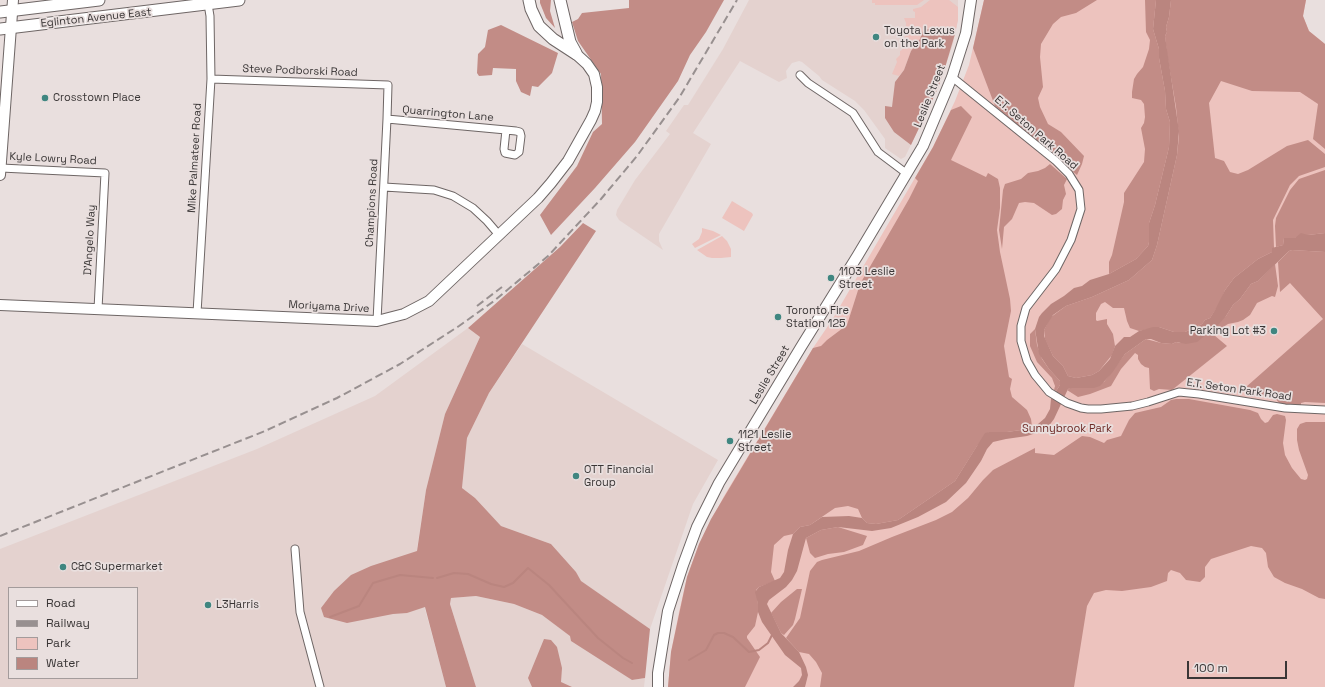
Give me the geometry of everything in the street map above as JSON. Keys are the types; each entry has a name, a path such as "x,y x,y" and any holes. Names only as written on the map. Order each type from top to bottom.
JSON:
{"main road":[{"name":"Eglinton Avenue East","path":"0,12 13,5 99,0"},
{"name":"Eglinton Avenue East","path":"0,29 239,0"},
{"path":"529,0 531,9 539,26 554,39 576,54"},
{"path":"560,0 570,42 576,54"},
{"name":"Leslie Street","path":"658,687 658,673 668,612 697,527 719,483 858,256 923,146 952,77 966,33 971,0"},
{"path":"0,172 13,5"},
{"name":"Moriyama Drive","path":"0,304 377,321 404,314 429,301 499,235 538,198 571,156 595,111 597,93 594,74 587,64 576,54"}],"street":[{"name":"Mike Palmateer Road","path":"197,314 211,79 208,4"},
{"path":"800,75 808,83 853,113 878,152 906,173"},
{"name":"E.T. Seton Park Road","path":"952,77 1056,161 1072,177 1079,190 1081,208 1071,240 1056,269 1026,308 1021,326 1021,341 1027,361 1044,387 1063,401 1082,408 1120,408 1148,402 1179,392 1285,408 1325,410"},
{"name":"Steve Podborski Road","path":"211,79 388,85"},
{"name":"Champions Road","path":"377,321 388,85"},
{"name":"Quarrington Lane","path":"387,119 506,130"},
{"name":"Kyle Lowry Road","path":"0,172 105,173"},
{"name":"D'Angelo Way","path":"98,309 105,173"},
{"path":"384,186 434,190 453,196 473,208 499,235"},
{"path":"295,549 300,612 320,687"}],"shaded area":[{"path":"540,0 551,0 550,11 555,28 546,18"},
{"path":"629,0 724,0 706,32 690,55 678,81 635,142 551,235 540,215 577,166 593,132 602,124 601,74 578,41 572,22 578,19 582,13 629,8"},
{"path":"749,0 958,0 958,20 953,44 938,88 905,157 901,159 885,148 885,139 864,110 855,101 822,80 802,62 799,61 792,63 786,71 787,78 779,82 740,61 693,133 711,144 659,234 659,241 663,250 619,220 616,215 617,210 635,180 670,134 666,131 684,105 688,105 723,49"},
{"path":"984,0 1097,0 1076,13 1061,17 1053,24 1041,44 1040,57 1043,87 1038,98 1040,107 1048,124 1061,132 1084,156 1077,175 995,106 973,48"},
{"path":"1145,0 1156,0 1153,29 1159,49 1166,109 1170,122 1169,147 1155,205 1149,223 1148,246 1136,259 1109,274 1109,262 1112,255 1124,202 1124,193 1144,162 1145,149 1141,128 1145,117 1144,104 1141,100 1132,98 1132,92 1134,79 1143,67 1149,49 1150,40 1146,32"},
{"path":"1171,0 1306,0 1303,16 1309,31 1325,44 1325,149 1313,139 1318,104 1300,92 1252,91 1221,81 1209,103 1215,158 1224,161 1230,172 1238,174 1248,170 1287,146 1308,140 1325,154 1325,167 1299,176 1290,185 1273,220 1274,248 1272,248 1272,252 1258,259 1234,278 1225,290 1220,303 1210,318 1205,320 1202,324 1185,332 1174,332 1159,327 1139,331 1130,328 1124,308 1113,308 1105,302 1101,304 1096,313 1096,320 1107,319 1107,324 1113,334 1115,346 1112,355 1099,371 1092,375 1076,378 1068,376 1063,366 1053,356 1045,339 1044,330 1051,317 1066,306 1092,297 1129,280 1152,260 1157,245 1177,155 1179,136 1165,36 1167,32 1166,27"},
{"path":"501,25 558,53 552,73 538,87 532,86 530,96 521,92 516,81 516,69 493,68 492,75 479,76 477,73 478,54 485,47 488,30"},
{"path":"928,29 947,29 955,34 938,88 911,145 894,132 885,118 885,106 892,107 895,82 904,70 911,51 920,39 923,31"},
{"path":"961,106 972,117 951,160 986,177 988,173 998,179 1000,188 1000,208 997,230 1011,311 1004,346 1009,377 1012,379 1010,389 1012,397 1027,410 1032,426 1028,429 1007,432 989,432 977,446 955,481 898,520 876,524 867,523 862,518 858,509 848,506 835,508 810,525 800,527 793,534 784,536 774,545 771,572 775,581 759,587 756,590 758,612 755,626 747,638 760,657 745,687 668,687 671,652 687,577 699,544 711,519 813,348 821,346 847,325 860,284 909,199 918,181 915,178 933,147 951,110"},
{"path":"1050,164 1067,179 1064,185 1066,194 1063,200 1062,209 1056,214 1052,215 1034,203 1019,203 1012,219 1004,227 1002,249 999,230 1003,190 1005,184 1021,179 1028,173 1038,171"},
{"path":"1325,170 1325,233 1295,238 1284,238 1283,245 1276,247 1276,218 1290,190 1299,179"},
{"path":"583,223 596,231 489,393 467,438 462,488 475,498 501,526 551,544 576,572 581,581 650,629 645,678 632,680 571,641 570,636 542,615 514,604 476,596 451,598 450,604 476,687 446,687 425,607 407,613 393,614 347,623 324,617 321,608 334,591 351,575 371,566 417,551 426,490 445,414 480,337 468,328 560,247"},
{"path":"1292,250 1325,252 1325,403 1305,402 1301,403 1301,406 1280,404 1275,398 1261,394 1252,397 1248,394 1246,387 1323,319 1290,283 1280,292 1278,262"},
{"path":"1275,264 1278,286 1275,297 1272,296 1257,303 1250,315 1243,320 1228,324 1220,329 1214,335 1227,346 1172,390 1159,389 1154,391 1150,389 1149,368 1141,364 1138,359 1138,355 1135,353 1121,369 1111,386 1078,397 1067,390 1070,388 1104,382 1125,354 1146,339 1161,343 1180,343 1226,316 1233,305 1240,299 1251,284 1258,281"},
{"path":"468,328 480,337 445,414 426,490 417,549 425,609 446,687 0,687 0,549 257,449 375,396"},
{"path":"1035,329 1037,345 1042,359 1060,381 1060,385 1056,391 1054,390 1055,386 1052,378 1037,362 1030,346 1030,334"},
{"path":"522,344 718,460 693,504 650,629 580,581 576,572 551,544 501,526 462,488 467,438 489,393"},
{"path":"1189,399 1250,410 1258,413 1265,423 1268,422 1273,415 1277,414 1285,416 1286,420 1283,443 1285,455 1292,468 1301,479 1305,480 1307,479 1308,475 1299,450 1297,429 1300,424 1306,422 1325,422 1325,599 1319,598 1274,577 1268,567 1266,553 1262,548 1251,546 1211,559 1205,567 1205,577 1200,582 1186,580 1180,573 1171,570 1168,573 1167,581 1151,587 1122,591 1106,590 1094,593 1087,606 1074,687 820,687 822,673 816,662 809,654 799,652 786,638 800,618 810,571 817,562 859,551 952,512 968,498 993,470 1035,448 1035,453 1054,455 1082,436 1090,437 1104,443 1107,440 1121,436 1129,420 1135,413 1161,407 1171,400"},
{"path":"838,527 867,536 863,545 844,552 828,554 815,558 810,553 806,538 821,530"},
{"path":"797,589 802,589 795,619 793,625 784,635 781,633 771,613 781,602"},
{"path":"476,596 514,604 542,615 632,680 645,678 644,687 476,687 450,604 451,598"},
{"path":"544,639 551,640 557,647 562,668 561,682 572,687 532,687 528,678"}],"green space":[{"path":"872,0 924,0 917,5 875,5 875,3 872,3"},
{"path":"930,0 949,0 958,7 958,20 955,34 947,29 928,29 923,31 920,39 911,51 904,70 899,76 892,74 897,62 896,59 902,50 903,40 905,40 906,23 904,18 915,18 915,12 913,9 921,7"},
{"name":"Sunnybrook Park","path":"984,0 1306,0 1303,16 1309,31 1325,44 1325,687 668,687 671,652 679,612 687,577 699,544 724,496 813,348 832,320 933,147 955,101 969,65"},
{"path":"732,201 753,215 744,231 722,218"},
{"path":"702,228 721,235 695,248 692,244 699,239"},
{"path":"722,236 727,241 731,249 731,257 707,257 697,250"}],"water":[{"path":"1156,0 1171,0 1166,27 1167,32 1165,36 1179,131 1177,155 1157,245 1152,260 1129,280 1092,297 1066,306 1053,315 1044,330 1044,336 1053,356 1063,366 1068,376 1076,378 1092,375 1099,371 1110,359 1115,346 1124,337 1130,337 1139,331 1153,327 1159,327 1174,332 1185,332 1202,324 1205,320 1210,318 1225,290 1234,278 1258,259 1272,252 1272,248 1283,245 1284,238 1295,238 1301,233 1308,235 1325,233 1325,252 1289,251 1258,281 1251,284 1218,325 1197,342 1186,344 1176,342 1172,344 1146,339 1125,354 1112,373 1100,386 1094,388 1068,389 1054,419 1048,427 1042,431 1027,436 993,442 966,483 946,502 918,517 891,528 872,531 838,527 821,530 806,538 797,571 792,580 786,587 769,600 767,604 781,633 799,652 806,667 808,675 805,687 793,687 802,675 801,668 785,655 762,622 758,612 755,592 759,587 780,578 784,572 793,534 800,527 810,525 822,517 849,516 862,518 867,523 876,524 898,520 955,481 985,433 1028,429 1038,424 1045,418 1050,409 1051,399 1060,385 1060,381 1049,369 1039,354 1035,329 1039,317 1051,304 1074,288 1082,286 1090,280 1109,274 1136,259 1148,246 1149,223 1155,205 1169,147 1170,122 1166,109 1159,49 1153,29"}],"waterway":[{"path":"437,578 454,573 468,574 491,584 504,587 513,583 528,568 549,585 598,638 623,658 632,663"},
{"path":"330,617 359,606 373,583 400,575 433,578"},
{"path":"689,660 706,650 714,635 718,633 724,633 733,637 749,652 759,650 768,643 772,635"}],"railway":[{"path":"0,536 265,431 337,398 400,364 459,326 494,301 548,256 601,199 637,156 679,98 737,0"},
{"path":"477,306 502,287"}],"place":[{"name":"Toyota Lexus on the Park","path":"876,37"},
{"name":"Crosstown Place","path":"45,98"},
{"name":"1103 Leslie Street","path":"831,278"},
{"name":"Toronto Fire Station 125","path":"778,317"},
{"name":"Parking Lot #3","path":"1274,331"},
{"name":"1121 Leslie Street","path":"730,441"},
{"name":"OTT Financial Group","path":"576,476"},
{"name":"C&C Supermarket","path":"63,567"},
{"name":"L3Harris","path":"208,605"}]}
